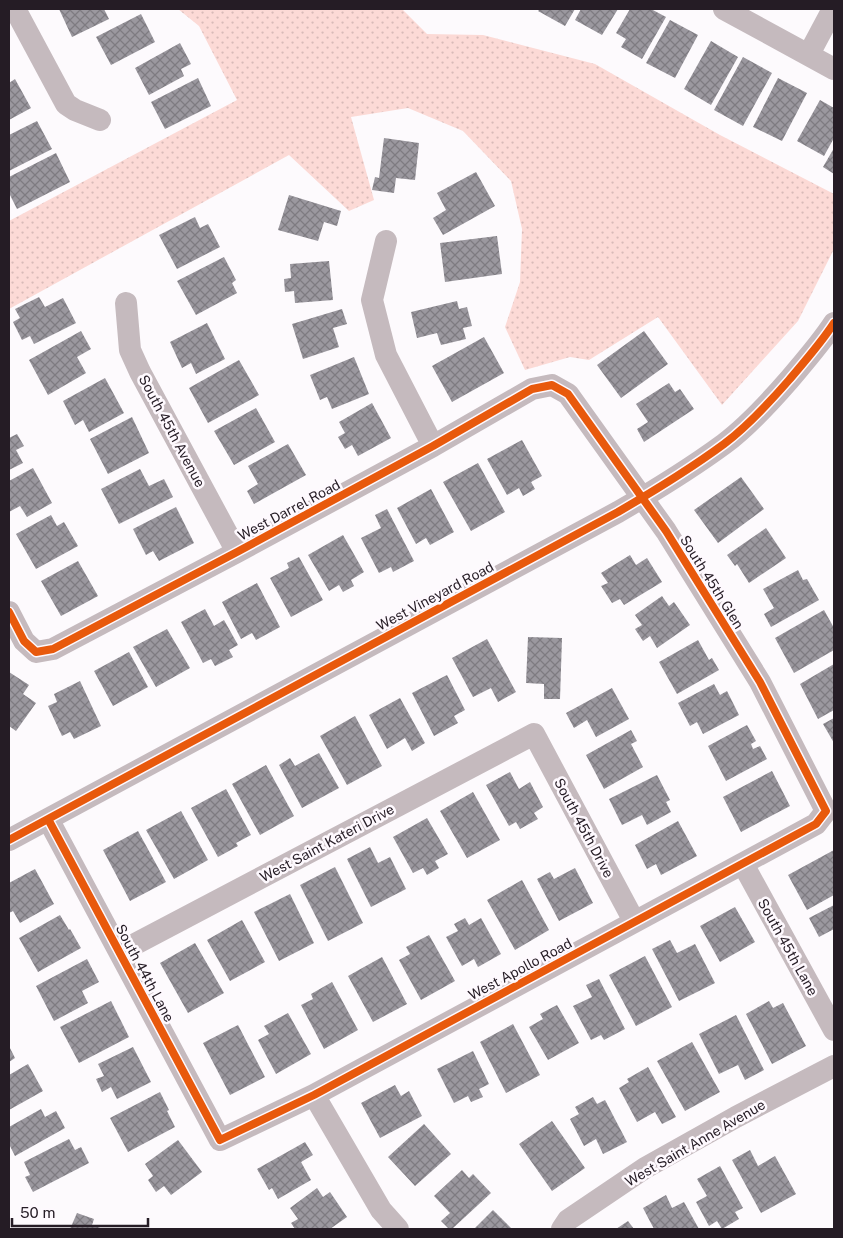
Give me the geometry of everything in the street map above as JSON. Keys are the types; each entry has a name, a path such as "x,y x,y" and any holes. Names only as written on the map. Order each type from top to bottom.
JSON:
{"street":[{"path":"15,9 66,104 75,110 100,120"},
{"path":"724,9 834,69"},
{"path":"809,54 833,9"},
{"path":"386,241 372,300 386,355 433,446"},
{"name":"South 45th Avenue","path":"126,303 130,350 237,552"},
{"name":"West Vineyard Road","path":"9,840 618,512 674,479 725,443 758,413 805,362 834,323"},
{"name":"West Darrel Road","path":"9,612 24,640 36,652 53,650 433,446 532,389 552,385"},
{"name":"South 45th Glen","path":"552,385 568,394 666,531 760,682 826,811"},
{"name":"South 45th Drive","path":"534,734 634,921"},
{"name":"West Saint Kateri Drive","path":"120,952 534,734"},
{"name":"West Apollo Road","path":"220,1140 314,1095 816,824 826,811"},
{"name":"South 44th Lane","path":"48,819 220,1140"},
{"name":"South 45th Lane","path":"742,864 834,1030"},
{"name":"West Saint Anne Avenue","path":"562,1229 568,1220 645,1168 834,1066"},
{"path":"314,1095 381,1210 398,1229"}],"shaded area":[{"path":"178,9 402,9 427,34 483,35 595,64 720,135 834,194 834,249 798,321 722,405 658,317 589,360 570,357 525,370 505,327 520,282 522,229 511,181 463,131 408,108 351,117 374,200 349,211 289,155 9,309 9,221 237,100 199,26"}],"building":[{"path":"59,9 104,9 109,19 72,37"},
{"path":"540,9 575,9 565,26 538,11"},
{"path":"581,9 618,9 602,35 575,20"},
{"path":"630,9 651,9 666,17 642,59 621,47 626,39 616,33"},
{"path":"141,14 155,42 111,65 96,37"},
{"path":"670,20 698,35 675,78 646,63"},
{"path":"711,41 738,57 711,105 684,89"},
{"path":"180,43 191,64 181,69 184,76 149,95 135,68"},
{"path":"743,57 772,73 743,126 714,110"},
{"path":"198,78 211,106 165,129 151,102"},
{"path":"778,78 807,93 782,141 753,127"},
{"path":"15,79 31,108 9,120 9,83"},
{"path":"820,100 834,108 834,138 824,156 797,141"},
{"path":"37,121 52,149 9,171 9,135"},
{"path":"384,138 419,143 415,180 396,178 394,193 372,190 375,177 379,178"},
{"path":"834,148 834,174 823,167"},
{"path":"56,153 70,182 17,209 9,193 9,177"},
{"path":"476,172 495,206 443,235 433,218 446,210 437,193"},
{"path":"289,195 341,211 337,226 324,222 318,241 278,230"},
{"path":"195,217 200,228 208,224 220,247 177,269 159,235"},
{"path":"497,236 502,274 445,282 440,243"},
{"path":"224,257 236,280 232,283 237,293 196,315 177,281"},
{"path":"329,261 333,300 295,303 294,291 285,292 284,279 291,278 290,264"},
{"path":"39,297 45,307 63,298 76,323 34,344 30,336 22,340 13,322 20,318 15,309"},
{"path":"457,301 459,309 467,307 472,326 463,328 466,339 441,345 437,333 417,338 411,312"},
{"path":"342,309 347,324 333,328 339,347 303,359 292,324"},
{"path":"207,323 225,359 196,374 191,363 182,368 170,342"},
{"path":"81,331 91,349 77,357 86,373 48,395 29,360"},
{"path":"644,331 668,364 621,398 597,365"},
{"path":"484,337 504,373 452,402 432,366"},
{"path":"354,357 369,394 332,409 327,397 320,400 310,375"},
{"path":"239,360 259,395 208,423 189,388"},
{"path":"105,378 124,413 89,432 83,420 75,425 63,401"},
{"path":"669,383 675,392 680,389 694,409 644,442 637,429 648,422 636,404"},
{"path":"372,403 391,438 358,456 352,445 345,449 338,437 345,433 339,422"},
{"path":"256,408 275,442 234,465 214,431"},
{"path":"132,417 149,453 108,474 90,439"},
{"path":"17,434 24,446 16,450 23,463 9,470 9,438"},
{"path":"522,440 542,476 531,482 535,489 523,496 519,488 507,495 487,459"},
{"path":"288,444 306,475 254,504 247,491 258,484 248,466"},
{"path":"478,463 505,512 471,531 443,482"},
{"path":"33,468 52,503 27,517 20,506 9,512 9,481"},
{"path":"140,469 149,486 164,479 173,497 119,524 101,489"},
{"path":"741,477 764,509 718,543 694,510"},
{"path":"431,489 454,532 430,545 426,538 416,544 397,508"},
{"path":"176,507 194,543 159,561 153,551 146,555 133,529"},
{"path":"387,509 414,561 393,572 391,567 379,573 361,538 381,528 375,515"},
{"path":"51,515 57,526 64,522 78,546 36,569 16,534"},
{"path":"766,528 786,558 749,583 737,564 735,566 727,555"},
{"path":"343,535 364,572 351,580 354,586 343,592 339,585 329,591 308,555"},
{"path":"630,555 636,565 647,558 662,582 624,605 620,599 612,603 601,586 608,583 601,573"},
{"path":"299,557 323,600 291,617 270,578 289,568 287,563"},
{"path":"78,561 98,596 61,616 41,581"},
{"path":"798,570 803,580 807,579 819,600 771,627 764,614 774,608 763,589"},
{"path":"257,583 280,627 256,640 252,633 241,639 222,602"},
{"path":"662,596 669,606 674,602 690,625 657,648 650,636 643,641 635,629 642,625 635,615"},
{"path":"205,609 214,626 224,620 238,645 229,650 233,657 215,666 211,659 203,663 181,622"},
{"path":"824,610 834,628 834,650 794,673 775,638"},
{"path":"167,629 190,668 156,687 133,647"},
{"path":"528,637 562,638 560,699 544,699 544,684 526,683"},
{"path":"487,639 516,692 498,702 491,688 473,697 452,658"},
{"path":"698,640 709,660 712,658 719,670 677,694 659,662"},
{"path":"129,652 148,687 113,706 94,671"},
{"path":"834,664 834,710 818,719 800,684"},
{"path":"9,672 29,685 23,694 36,703 16,731 9,726"},
{"path":"447,675 465,710 454,716 458,723 434,736 412,693"},
{"path":"80,681 101,726 74,739 70,732 62,736 48,706 57,702 54,694"},
{"path":"714,684 720,695 727,691 739,715 703,734 697,722 690,726 678,703"},
{"path":"612,688 629,719 596,737 587,720 574,728 566,713"},
{"path":"400,698 425,743 412,751 405,738 387,749 369,715"},
{"path":"355,716 382,766 347,785 320,736"},
{"path":"834,718 834,743 823,724"},
{"path":"747,725 756,741 751,744 753,749 760,746 767,759 726,781 708,746"},
{"path":"631,730 637,741 631,744 643,767 604,789 586,755"},
{"path":"319,753 339,788 302,808 279,765 290,758 295,766"},
{"path":"266,765 294,816 260,835 232,784"},
{"path":"772,771 790,806 741,832 723,797"},
{"path":"510,772 519,789 530,782 543,807 534,813 538,819 520,829 516,822 509,826 486,785"},
{"path":"657,775 670,800 666,802 671,812 647,825 642,815 622,825 609,799"},
{"path":"226,789 251,835 236,843 238,846 218,857 191,808"},
{"path":"473,792 500,840 467,858 440,811"},
{"path":"181,811 208,860 174,879 146,830"},
{"path":"427,818 448,854 435,861 439,868 427,875 423,868 413,873 393,837"},
{"path":"678,821 697,856 661,875 656,864 647,869 635,845"},
{"path":"138,831 166,882 130,901 103,850"},
{"path":"370,847 378,863 390,857 406,889 371,907 347,859"},
{"path":"834,850 834,895 807,910 788,875"},
{"path":"335,867 363,923 328,941 300,885"},
{"path":"575,868 593,903 559,921 537,879 550,872 554,879"},
{"path":"35,869 54,904 20,923 13,911 9,913 9,883"},
{"path":"522,880 549,930 515,950 487,900"},
{"path":"290,894 314,943 279,961 254,912"},
{"path":"834,905 834,929 819,937 809,918"},
{"path":"735,907 755,942 720,962 700,926"},
{"path":"60,915 81,948 38,972 19,938"},
{"path":"465,918 469,925 481,918 501,954 478,967 474,959 462,966 446,937 458,931 454,924"},
{"path":"242,920 265,962 230,981 207,940"},
{"path":"429,935 455,981 421,1000 399,960 410,954 406,947"},
{"path":"670,940 677,953 695,944 715,983 679,1001 652,949"},
{"path":"195,943 224,993 188,1013 160,963"},
{"path":"645,956 672,1007 636,1026 609,975"},
{"path":"382,957 407,1004 373,1022 348,976"},
{"path":"87,959 99,982 82,991 88,1003 54,1021 36,986"},
{"path":"599,979 625,1029 604,1040 601,1035 591,1040 573,1006 592,997 586,985"},
{"path":"332,982 358,1030 324,1049 301,1005 313,999 311,994"},
{"path":"111,1001 129,1037 79,1063 60,1027"},
{"path":"769,1001 773,1008 783,1003 806,1046 772,1064 746,1014"},
{"path":"557,1005 579,1043 548,1060 529,1027 543,1019 540,1014"},
{"path":"288,1013 311,1054 276,1074 258,1040 269,1034 264,1026"},
{"path":"736,1015 764,1070 745,1080 738,1065 719,1074 699,1034"},
{"path":"513,1024 540,1075 506,1093 480,1042"},
{"path":"238,1025 265,1077 230,1095 203,1043"},
{"path":"692,1042 720,1092 685,1111 657,1061"},
{"path":"9,1046 15,1058 9,1062"},
{"path":"133,1047 151,1082 117,1099 111,1087 102,1092 96,1079 104,1076 98,1064"},
{"path":"473,1051 489,1084 479,1089 483,1097 471,1102 468,1096 454,1103 437,1069"},
{"path":"28,1064 43,1091 9,1110 9,1075"},
{"path":"648,1067 676,1117 662,1124 655,1112 637,1122 619,1088 629,1082 627,1079"},
{"path":"395,1085 401,1096 409,1091 422,1116 380,1138 361,1103"},
{"path":"160,1092 175,1127 128,1152 110,1118"},
{"path":"593,1097 597,1104 605,1100 627,1142 603,1154 596,1139 584,1146 570,1119 579,1114 575,1107"},
{"path":"41,1109 45,1117 56,1111 65,1128 15,1156 9,1144 9,1127"},
{"path":"552,1121 585,1168 552,1191 519,1144"},
{"path":"424,1124 451,1154 415,1186 388,1157"},
{"path":"69,1139 75,1150 81,1147 89,1163 33,1192 25,1177 30,1175 24,1162"},
{"path":"178,1140 202,1172 171,1195 164,1186 156,1192 148,1180 153,1176 145,1164"},
{"path":"305,1142 313,1155 301,1162 311,1180 278,1199 272,1188 269,1190 257,1169"},
{"path":"750,1150 758,1166 775,1156 796,1194 761,1213 732,1160"},
{"path":"720,1166 743,1208 735,1212 739,1219 722,1229 717,1221 709,1226 696,1202 707,1196 697,1179"},
{"path":"462,1170 469,1178 473,1174 491,1193 452,1229 449,1229 441,1221 450,1213 434,1196"},
{"path":"317,1188 323,1197 330,1192 347,1217 330,1229 295,1229 291,1223 298,1219 290,1208"},
{"path":"666,1195 672,1208 684,1202 699,1229 654,1229 643,1208"},
{"path":"493,1210 512,1229 474,1229"},
{"path":"77,1213 94,1219 92,1225 103,1229 70,1229"},
{"path":"628,1221 634,1229 616,1229"}],"cycle path":[{"path":"9,840 618,512 672,479 724,444 750,422 789,380 834,323"},
{"path":"9,612 24,641 36,652 53,649 433,446 532,389 552,385 568,394 666,531 760,682 826,811 816,824 314,1095 220,1140 48,819"}]}
